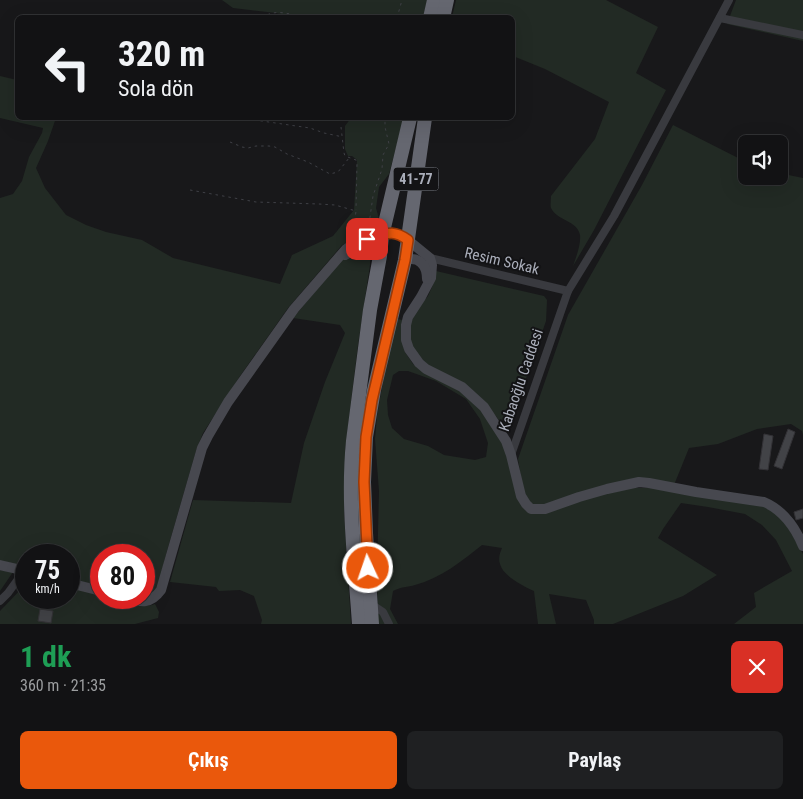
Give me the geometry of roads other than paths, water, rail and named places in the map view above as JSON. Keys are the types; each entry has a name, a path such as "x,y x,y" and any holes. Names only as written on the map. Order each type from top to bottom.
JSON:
{"highway":[{"path":"431,15 434,0"},
{"path":"444,15 447,0"},
{"name":"41-77","path":"382,236 410,120"},
{"name":"41-77","path":"408,240 425,120"},
{"path":"359,624 352,517 351,459 370,310 382,236 393,233 408,240 405,260 372,397 366,437 364,482 372,624"},
{"path":"380,256 384,260 393,263 405,260"}],"street":[{"name":"Kabaoğlu Caddesi","path":"729,0 614,216 568,291 511,455 520,496 531,508 545,509 607,489 629,484 649,483 764,502 776,508 788,520 796,530 803,546"},
{"path":"720,18 803,35"},
{"path":"155,597 161,590 200,456 208,436 228,402 294,309 346,249 367,237 382,236"},
{"path":"408,240 430,258 432,265 432,273 426,288 408,317 406,340 409,349 426,369 462,387 484,407 506,441 511,455"},
{"path":"338,260 352,250 360,250 380,256"},
{"name":"Resim Sokak","path":"430,258 568,291"},
{"path":"405,260 416,259 422,264 428,277 426,288"},
{"path":"0,565 15,569"},
{"path":"0,601 15,584"},
{"path":"370,603 383,612 389,624"}]}
